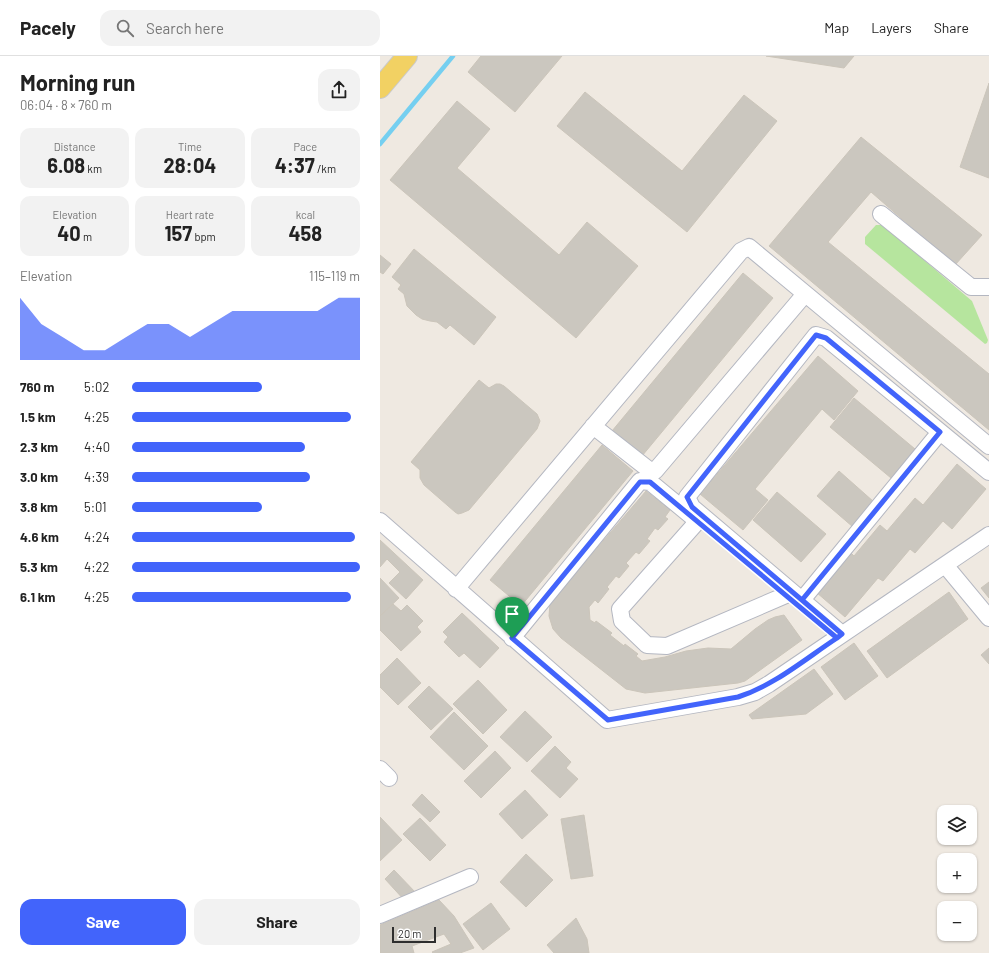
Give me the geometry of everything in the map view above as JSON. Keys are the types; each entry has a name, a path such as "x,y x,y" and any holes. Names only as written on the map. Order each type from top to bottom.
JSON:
{"main road":[{"path":"380,88 407,56"}],"street":[{"path":"881,214 972,287 989,287"},
{"path":"456,589 741,251 748,247 989,446"},
{"path":"593,426 648,469 656,471 805,294"},
{"path":"840,636 802,600 692,507 687,497 816,335 826,338 989,472"},
{"path":"802,600 940,432"},
{"path":"512,638 640,482 650,482 786,595 840,636"},
{"path":"380,521 512,638 608,720 738,697 755,692 989,535"},
{"path":"698,522 620,609 622,621 647,645 667,646 786,595"},
{"path":"945,565 989,618"},
{"path":"380,915 470,877"}],"green space":[{"path":"876,225 884,226 972,301 988,340 987,343 985,344 865,244 865,237"}],"building":[{"path":"481,56 562,56 515,112 468,72"},
{"path":"766,56 854,56 844,68"},
{"path":"989,83 989,178 960,167"},
{"path":"585,92 682,171 744,95 777,121 687,232 557,126"},
{"path":"457,101 490,129 457,168 559,255 587,222 638,266 576,338 390,180"},
{"path":"861,137 982,235 955,265 871,192 828,242 989,374 989,430 769,246"},
{"path":"414,249 496,317 474,345 450,325 446,329 437,322 422,319 407,306 404,294 398,289 401,285 392,277"},
{"path":"380,255 391,264 383,274 380,272"},
{"path":"743,273 773,298 642,456 612,431"},
{"path":"818,356 858,391 834,420 822,409 755,489 768,500 743,530 700,494"},
{"path":"479,380 489,388 496,384 504,386 537,414 540,421 537,429 469,510 458,514 424,485 420,478 420,470 411,462"},
{"path":"854,398 915,449 891,478 830,427"},
{"path":"602,445 633,471 521,606 490,580"},
{"path":"957,464 986,489 952,529 943,521 915,553 910,549 883,581 878,578 845,617 816,592 850,552 854,556 880,525 887,531 915,498 923,505"},
{"path":"839,471 874,502 853,527 817,496"},
{"path":"646,491 670,510 665,517 668,519 658,530 655,528 647,539 650,541 639,554 636,552 626,563 629,566 619,578 616,576 607,587 609,589 598,603 595,600 589,607 590,620 595,623 596,621 612,633 610,635 624,646 625,644 638,654 636,656 642,661 686,651 708,648 731,649 768,620 784,615 802,640 745,681 645,693 626,689 561,638 553,629 549,616 550,603"},
{"path":"777,492 826,534 801,562 753,520"},
{"path":"380,540 423,580 406,599 389,583 400,572 387,559 380,567"},
{"path":"380,578 399,598 380,616"},
{"path":"989,582 989,598 981,588"},
{"path":"949,592 968,619 887,678 867,651"},
{"path":"393,604 401,611 407,605 423,621 417,627 421,632 401,651 380,630 380,616"},
{"path":"462,613 499,648 480,668 464,653 459,657 444,642 448,637 443,632"},
{"path":"854,643 878,676 845,700 821,667"},
{"path":"989,648 989,664 981,655"},
{"path":"397,658 421,683 398,705 380,687 380,675"},
{"path":"814,669 833,694 806,714 752,719 749,715"},
{"path":"478,680 507,710 483,734 453,704"},
{"path":"429,686 453,709 431,730 408,707"},
{"path":"525,711 552,737 527,762 500,737"},
{"path":"454,712 488,746 464,770 430,737"},
{"path":"555,746 571,762 566,768 578,779 560,798 531,771"},
{"path":"495,751 511,768 481,798 464,781"},
{"path":"525,790 548,815 522,839 499,814"},
{"path":"422,794 440,812 430,822 412,805"},
{"path":"584,815 593,876 571,879 561,819"},
{"path":"380,817 402,840 380,861"},
{"path":"420,818 446,845 430,861 403,834"},
{"path":"526,854 553,880 526,907 500,882"},
{"path":"394,870 416,893 406,902 385,879"},
{"path":"439,900 454,916 474,948 460,953 433,953 432,952 451,944 444,934 412,946 414,953 380,953 380,925"},
{"path":"491,903 510,929 483,950 463,924"},
{"path":"576,918 587,939 589,953 554,953 547,945"}],"waterway":[{"path":"380,144 453,56"}],"route":[{"path":"512,638 608,720 738,697 755,692 769,684 837,638 842,634 802,600 940,432 826,338 816,335 687,497 692,507 842,634 837,638 650,482 640,482 512,638"}]}
